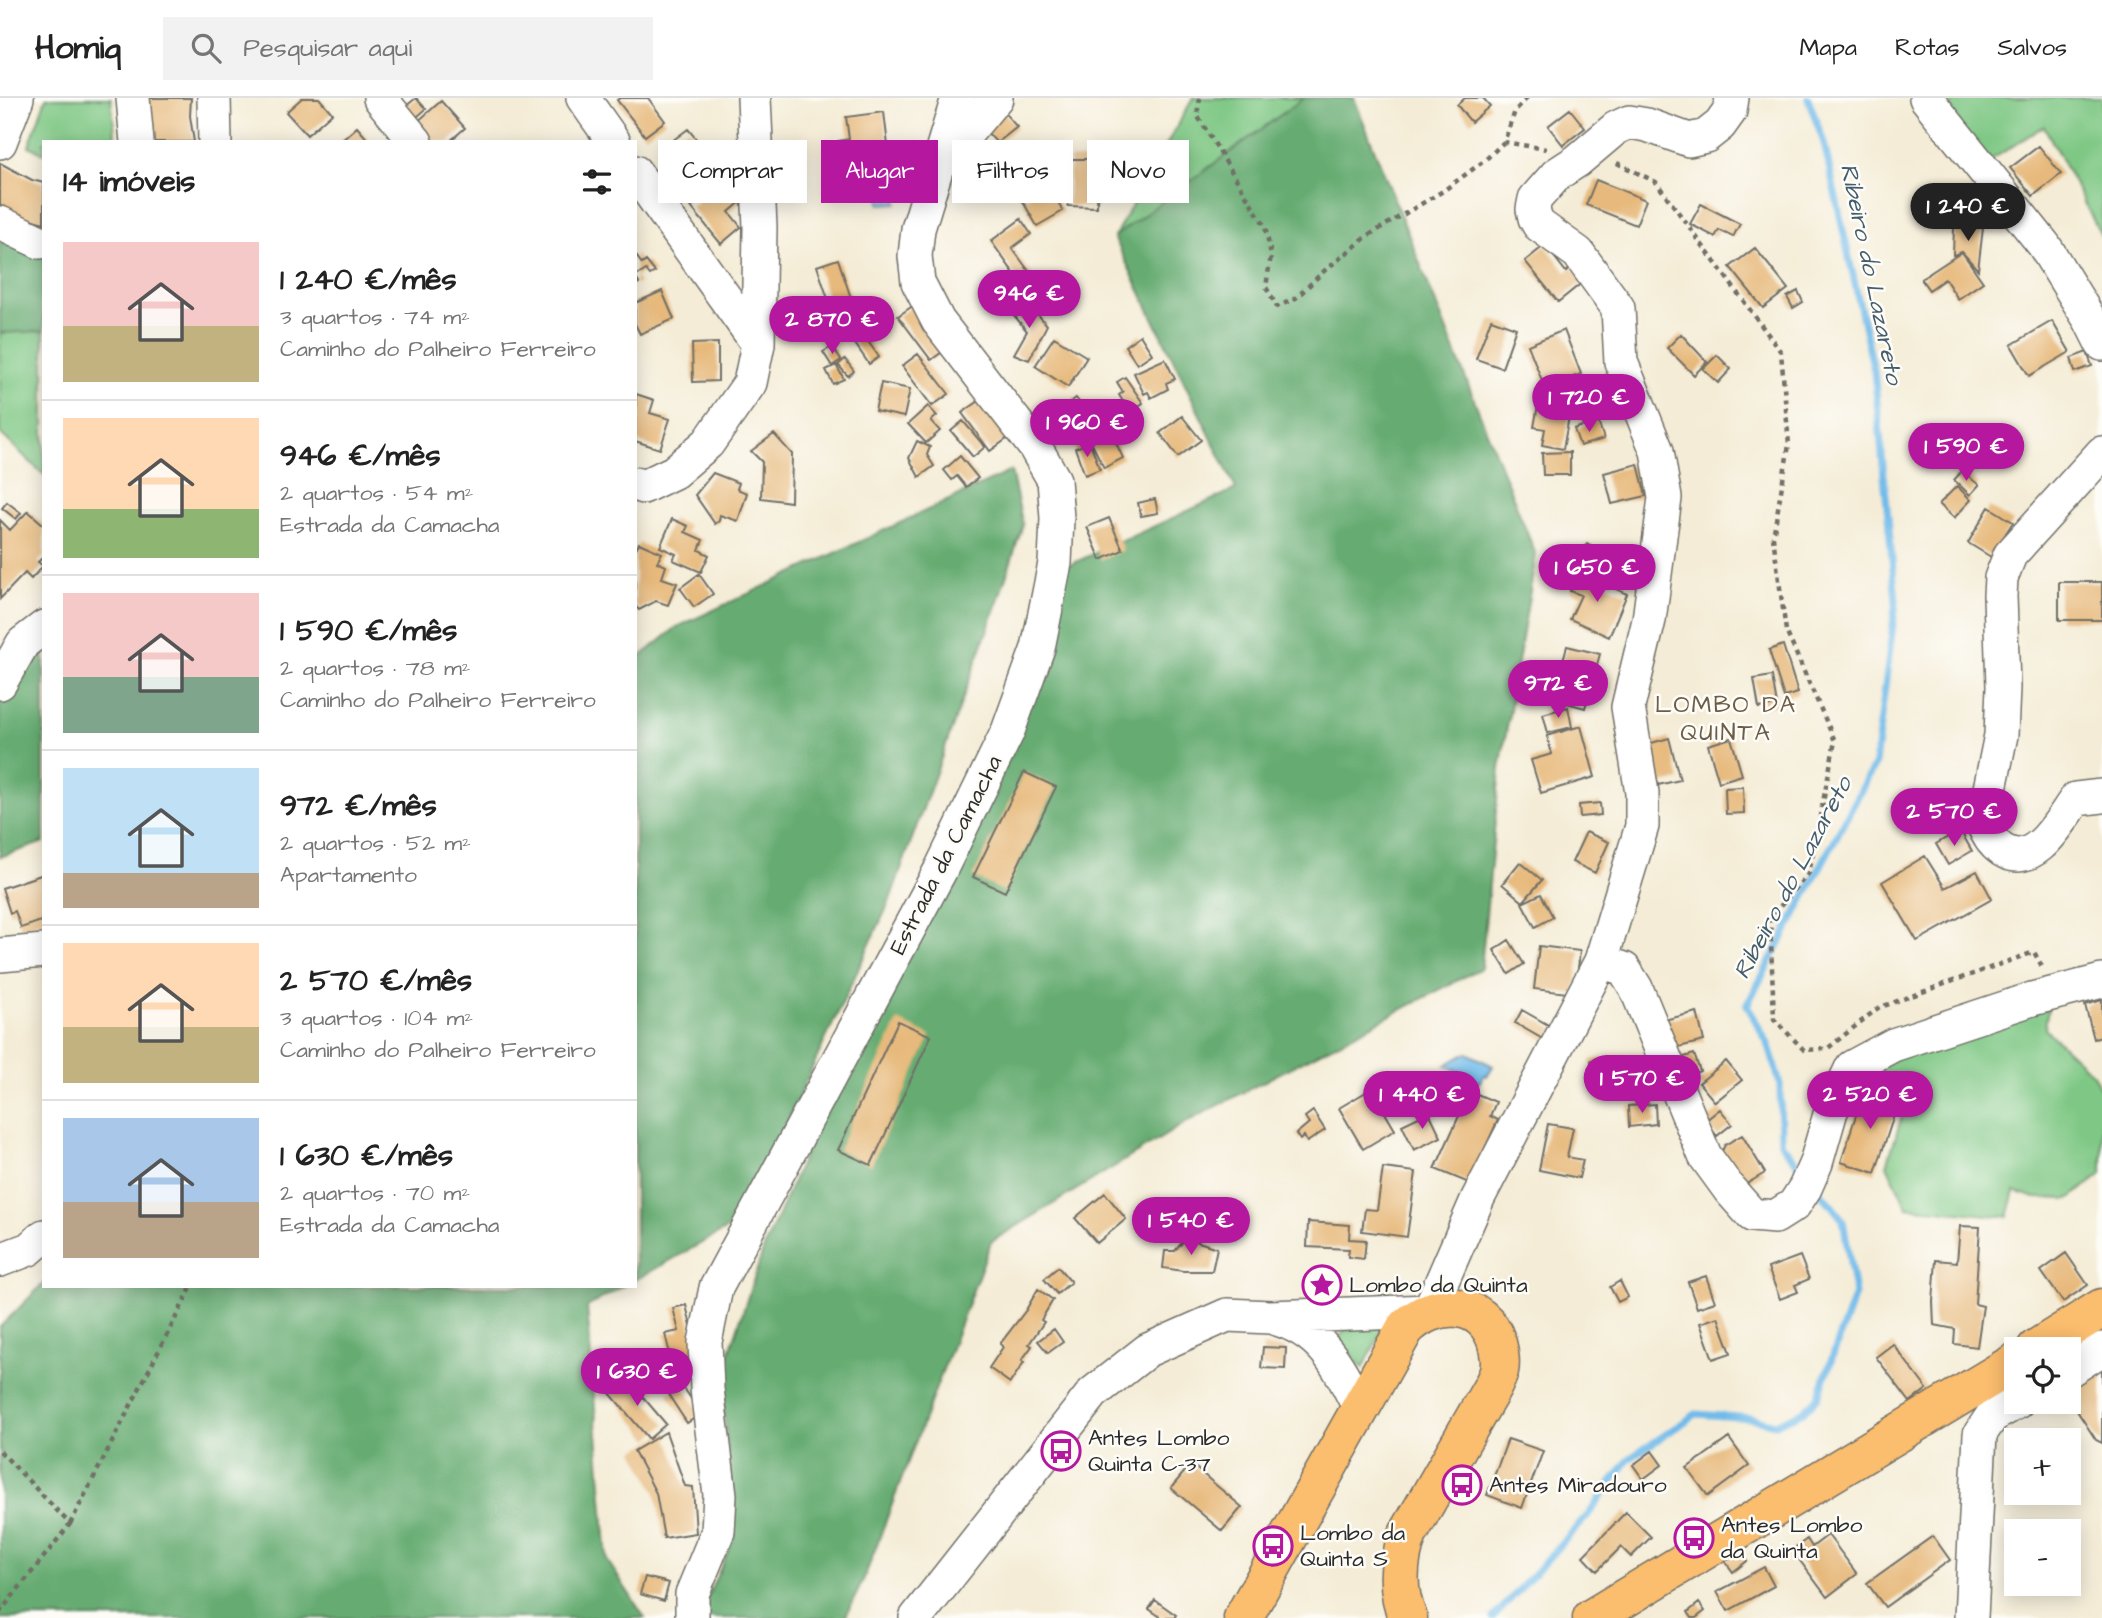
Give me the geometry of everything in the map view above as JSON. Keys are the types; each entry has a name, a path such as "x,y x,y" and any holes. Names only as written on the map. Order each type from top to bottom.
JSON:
{"main road":[{"path":"1243,1618 1405,1329 1429,1311 1449,1307 1467,1310 1487,1324 1499,1350 1500,1369 1493,1386 1408,1534 1402,1552 1399,1580 1403,1607 1408,1618"},
{"path":"2055,1337 2102,1308"},
{"path":"1592,1618 2004,1369"}],"street":[{"path":"0,142 17,98"},
{"path":"133,98 137,140"},
{"path":"214,98 215,140"},
{"path":"380,98 414,140"},
{"path":"583,98 613,140"},
{"path":"637,485 643,487 674,472 708,443 750,383 758,344 760,227 754,98"},
{"name":"Estrada da Camacha","path":"938,162 958,98"},
{"path":"938,168 996,98"},
{"path":"916,1618 1093,1393 1148,1350 1227,1315 1270,1317 1429,1311 1478,1198 1601,961 1642,826 1642,793 1628,707 1648,620 1665,498 1657,451 1621,362 1619,317 1615,301 1578,253 1539,225 1533,209 1535,199 1558,174 1616,128 1629,122 1647,125 1689,140 1706,136 1720,125 1730,111 1732,98"},
{"path":"1926,98 2044,245 2102,344"},
{"path":"637,175 758,344"},
{"name":"Estrada da Camacha","path":"692,1618 692,1594 718,1531 720,1495 707,1389 705,1342 716,1288 940,871 1008,731 1038,648 1055,563 1057,518 1054,480 1035,447 938,321 918,282 915,256 918,229 926,203"},
{"path":"0,223 40,242"},
{"path":"2102,453 2010,555 2001,578 2001,735 1983,823 1986,833 1995,844 2006,852 2019,855 2033,850 2051,836 2076,799 2102,796"},
{"path":"0,683 23,643 42,629"},
{"path":"0,955 42,951"},
{"path":"1601,961 1624,969 1636,988 1706,1156 1729,1189 1752,1215 1775,1217 1794,1205 1810,1176 1831,1111 1852,1068 1893,1045 2032,999 2102,981"},
{"path":"0,1260 29,1249 42,1238"},
{"path":"1270,1317 1300,1328 1326,1350 1342,1373 1360,1409"},
{"path":"2081,1363 2102,1349"},
{"path":"1971,1618 1980,1434 1992,1416 2004,1409"}],"path":[{"path":"1200,98 1197,115 1265,226 1271,255 1266,287 1277,307 1296,298 1324,271 1369,235 1443,191 1484,161 1504,142 1515,111 1527,98"},
{"path":"1504,142 1564,152 1590,150 1656,182 1781,352 1789,445 1773,537 1787,631 1835,741 1809,873 1770,918 1774,1018 1804,1050 1827,1049 1878,1008 2034,952 2043,970 2055,967"},
{"path":"0,1612 70,1524 191,1288"},
{"path":"0,1451 70,1524"}],"green space":[{"path":"46,98 111,98 116,140 42,140 42,153 29,146"},
{"path":"1193,98 1304,98 1189,182 1189,140 1169,140"},
{"path":"1304,98 1354,98 1536,555 1500,769 1481,968 1192,1119 991,1242 865,1576 845,1618 708,1618 706,1600 735,1536 721,1378 765,1245 1058,570 1236,489 1114,237 1160,203 1189,203 1189,182"},
{"path":"1957,98 2102,98 2102,237 2044,126 1980,167 1940,118"},
{"path":"1133,203 1160,203 1114,237"},
{"path":"0,234 42,253 42,331 0,333"},
{"path":"42,331 42,473 0,433 0,333"},
{"path":"1011,471 1023,525 888,905 741,1221 637,1279 637,659 677,627"},
{"path":"42,646 42,843 0,857 0,694 31,649"},
{"path":"2048,1007 2045,1029 2093,1074 2102,1092 2102,1174 2069,1199 2035,1198 2015,1191 2008,1217 1907,1207 1887,1165 1908,1096 1867,1078 1904,1049"},
{"path":"42,1285 42,1288 620,1288 587,1307 607,1560 645,1618 0,1618 0,1327"},
{"path":"1386,1323 1363,1368 1340,1342 1339,1337 1347,1328"}],"water":[{"path":"1467,1053 1493,1066 1479,1083 1446,1065"}],"building":[{"path":"145,98 191,98 190,116 194,140 149,140"},
{"path":"302,98 319,98 332,113 307,135 286,112"},
{"path":"416,98 426,109 410,123 400,111"},
{"path":"648,98 665,121 645,136 617,100"},
{"path":"1465,98 1483,98 1490,106 1471,122 1457,105"},
{"path":"441,101 465,128 451,140 430,140 416,123"},
{"path":"1570,109 1585,128 1563,145 1548,126"},
{"path":"1003,111 1017,127 1001,140 994,140 983,128"},
{"path":"884,112 887,140 844,140 849,139 846,117"},
{"path":"357,127 368,140 342,140"},
{"path":"688,129 697,140 673,140"},
{"path":"2039,146 2061,174 2033,196 2010,168"},
{"path":"1073,159 1087,159 1087,203 1097,203 1097,207 1068,206 1068,203 1073,203"},
{"path":"0,163 42,182 42,222 0,208"},
{"path":"1596,180 1646,200 1636,225 1586,205"},
{"path":"696,203 740,203 729,212 741,227 721,244 691,207"},
{"path":"1024,203 1059,203 1063,211 1037,226"},
{"path":"1701,204 1740,224 1733,237 1719,230 1715,237 1690,224"},
{"path":"1021,219 1031,234 1012,248 1034,278 1023,286 991,241"},
{"path":"1954,227 1983,228 1978,270 1962,252 1953,255"},
{"path":"1545,245 1566,272 1572,267 1584,281 1558,302 1525,261"},
{"path":"1755,248 1788,289 1763,308 1730,267"},
{"path":"1962,252 1983,282 1958,299 1945,279 1929,290 1921,279"},
{"path":"637,257 642,264 646,261 655,272 650,275 646,270 637,276"},
{"path":"838,259 852,301 831,308 817,266"},
{"path":"662,291 674,319 640,334 637,328 637,302"},
{"path":"1798,291 1803,302 1793,308 1787,297"},
{"path":"1027,302 1047,325 1029,360 1014,354 1027,331 1013,314"},
{"path":"917,303 949,347 931,360 898,316"},
{"path":"1491,319 1516,328 1502,368 1476,359"},
{"path":"2052,321 2070,352 2029,376 2011,345"},
{"path":"868,322 876,335 867,340 879,357 869,364 849,335"},
{"path":"1564,330 1581,374 1545,388 1528,345"},
{"path":"1681,334 1707,362 1694,375 1667,348"},
{"path":"1140,335 1152,354 1137,364 1125,346"},
{"path":"1054,337 1087,357 1068,387 1035,366"},
{"path":"718,343 718,381 693,382 692,344"},
{"path":"832,347 841,360 832,366 823,352"},
{"path":"2087,352 2092,366 2075,372 2071,358"},
{"path":"918,354 949,394 932,406 902,366"},
{"path":"1717,355 1731,369 1718,383 1703,369"},
{"path":"845,359 854,371 848,376 838,365"},
{"path":"1165,359 1175,379 1166,383 1168,389 1151,398 1148,392 1144,394 1134,373"},
{"path":"836,365 844,379 833,384 826,370"},
{"path":"1125,377 1143,403 1130,412 1119,395 1123,392 1117,382"},
{"path":"881,383 910,389 904,417 875,411"},
{"path":"992,392 1019,430 990,451 962,413"},
{"path":"637,394 654,400 650,413 670,419 660,449 637,442"},
{"path":"1076,398 1093,420 1073,436 1055,414"},
{"path":"1539,400 1571,406 1563,449 1542,445 1545,429 1534,427"},
{"path":"928,406 937,416 931,421 940,431 926,443 908,424"},
{"path":"1182,416 1201,440 1178,457 1160,433"},
{"path":"963,421 985,447 973,457 951,431"},
{"path":"1598,421 1604,439 1580,446 1574,429"},
{"path":"1111,432 1123,458 1104,468 1091,442"},
{"path":"774,434 792,454 791,502 761,498 762,462 751,451"},
{"path":"917,441 930,447 927,455 934,466 919,477 909,458"},
{"path":"1090,443 1100,469 1085,475 1075,448"},
{"path":"1570,452 1570,475 1543,475 1542,453"},
{"path":"960,456 978,478 966,487 957,476 952,480 944,470"},
{"path":"1638,464 1646,496 1612,504 1604,473"},
{"path":"1962,471 1979,485 1970,495 1954,480"},
{"path":"713,473 739,483 737,489 747,493 738,521 720,515 715,524 695,495"},
{"path":"1957,486 1971,500 1954,518 1939,504"},
{"path":"1155,499 1158,513 1141,516 1138,503"},
{"path":"7,502 21,513 16,519 2,508"},
{"path":"1989,507 2013,522 1991,557 1968,543"},
{"path":"28,511 42,523 42,558 38,562 42,567 31,579 25,573 0,599 0,520 10,530"},
{"path":"1109,518 1123,550 1101,560 1087,527"},
{"path":"672,519 688,526 685,532 703,540 699,550 709,555 701,572 673,560 676,554 660,547"},
{"path":"639,543 662,553 657,562 666,566 662,578 677,583 668,605 656,601 639,610 637,608"},
{"path":"1587,544 1621,564 1610,582 1576,562"},
{"path":"1579,572 1627,594 1609,637 1570,619 1581,595 1570,591"},
{"path":"699,574 713,594 694,607 680,588"},
{"path":"2059,582 2102,582 2102,620 2059,620"},
{"path":"1783,645 1798,693 1784,697 1769,650"},
{"path":"1567,646 1600,654 1585,708 1552,699"},
{"path":"1772,676 1777,705 1759,708 1754,679"},
{"path":"1568,707 1572,727 1548,733 1543,714"},
{"path":"1581,726 1595,777 1541,793 1531,760 1552,754 1547,736"},
{"path":"1669,738 1680,780 1658,785 1648,744"},
{"path":"1731,738 1742,775 1719,782 1708,745"},
{"path":"1024,772 1056,787 1005,892 973,877"},
{"path":"1743,787 1744,813 1726,814 1725,788"},
{"path":"1600,803 1601,815 1580,817 1579,805"},
{"path":"1960,830 1972,851 1948,865 1936,844"},
{"path":"1586,832 1609,842 1595,873 1572,862"},
{"path":"1925,856 1945,888 1977,871 1992,899 1917,941 1882,882"},
{"path":"1520,862 1542,880 1523,902 1502,884"},
{"path":"42,875 42,921 21,928 15,911 10,913 2,888"},
{"path":"1541,894 1553,917 1535,927 1522,903"},
{"path":"1509,940 1524,964 1509,974 1494,950"},
{"path":"1539,946 1580,951 1575,994 1534,989"},
{"path":"2102,1000 2102,1037 2094,1039 2085,1005"},
{"path":"1522,1010 1555,1029 1548,1042 1515,1023"},
{"path":"1697,1012 1704,1041 1670,1049 1664,1020"},
{"path":"898,1021 931,1036 871,1165 838,1150"},
{"path":"1694,1054 1700,1071 1688,1076 1681,1058"},
{"path":"1604,1058 1608,1082 1595,1084 1591,1060"},
{"path":"1726,1061 1742,1080 1715,1102 1699,1083"},
{"path":"1371,1089 1395,1130 1363,1149 1339,1108"},
{"path":"1864,1090 1899,1100 1875,1173 1841,1162"},
{"path":"1477,1094 1496,1102 1490,1116 1498,1120 1469,1183 1435,1169 1463,1107 1470,1110"},
{"path":"1655,1104 1656,1124 1629,1127 1628,1106"},
{"path":"1720,1109 1732,1124 1717,1136 1705,1121"},
{"path":"1313,1111 1325,1130 1307,1142 1304,1136 1300,1140 1296,1134 1309,1123 1305,1117"},
{"path":"1429,1112 1441,1137 1414,1150 1402,1125"},
{"path":"1548,1124 1573,1128 1567,1157 1583,1160 1579,1178 1539,1170"},
{"path":"1742,1135 1765,1173 1736,1190 1719,1157 1725,1145"},
{"path":"1383,1168 1416,1172 1407,1237 1362,1231 1365,1209 1377,1210"},
{"path":"1105,1193 1126,1219 1097,1243 1075,1218"},
{"path":"1308,1222 1350,1225 1349,1239 1366,1240 1364,1259 1348,1257 1349,1249 1307,1247"},
{"path":"1960,1226 1980,1227 1975,1304 1983,1306 1977,1347 1954,1344 1955,1329 1934,1325 1936,1260 1957,1262"},
{"path":"1186,1238 1217,1248 1212,1271 1163,1268 1165,1251 1175,1251"},
{"path":"2066,1253 2088,1285 2063,1302 2041,1271"},
{"path":"1800,1256 1809,1279 1795,1285 1798,1292 1780,1299 1768,1268"},
{"path":"1058,1267 1071,1282 1057,1294 1044,1279"},
{"path":"1706,1276 1715,1302 1697,1308 1688,1282"},
{"path":"1620,1281 1628,1297 1618,1302 1610,1287"},
{"path":"1038,1289 1053,1300 1041,1320 1044,1322 1029,1344 1032,1346 1022,1360 1024,1362 1010,1383 989,1368 1003,1347 1000,1344"},
{"path":"686,1305 698,1356 672,1362 665,1334 679,1331 673,1308"},
{"path":"1718,1317 1731,1353 1713,1359 1700,1323"},
{"path":"1054,1329 1063,1342 1048,1353 1038,1341"},
{"path":"1893,1344 1927,1389 1910,1402 1876,1357"},
{"path":"1263,1347 1286,1348 1285,1369 1261,1368"},
{"path":"2102,1363 2102,1443 2096,1440 2079,1414 2081,1377"},
{"path":"626,1377 666,1424 649,1439 608,1391"},
{"path":"682,1385 701,1414 687,1423 668,1394"},
{"path":"666,1432 685,1486 693,1487 696,1533 664,1538 656,1493 634,1451"},
{"path":"1729,1438 1749,1466 1708,1496 1687,1468"},
{"path":"1508,1439 1543,1451 1522,1508 1487,1495"},
{"path":"1652,1451 1662,1465 1643,1479 1633,1465"},
{"path":"1191,1464 1242,1507 1222,1531 1171,1488"},
{"path":"1626,1512 1651,1537 1631,1557 1621,1547 1597,1571 1583,1556"},
{"path":"1828,1535 1857,1574 1827,1597 1792,1550 1807,1539 1812,1547"},
{"path":"1933,1536 1950,1560 1885,1607 1867,1583"},
{"path":"1739,1551 1747,1561 1733,1572 1725,1561"},
{"path":"1764,1567 1774,1586 1728,1611 1717,1592"},
{"path":"645,1577 669,1583 664,1601 640,1594"},
{"path":"1155,1600 1176,1615 1174,1618 1162,1618 1149,1609"},
{"path":"1699,1603 1705,1611 1692,1618 1688,1612"}],"waterway":[{"name":"Ribeiro do Lazareto","path":"1803,1171 1781,1143 1780,1084 1769,1046 1747,1005 1875,764 1896,601 1874,371 1824,143 1808,98"},
{"name":"Ribeiro do Lazareto","path":"1493,1618 1588,1515 1629,1459 1696,1414 1751,1418 1775,1424 1803,1412 1818,1397 1855,1294 1843,1220 1815,1185"}],"place":[{"name":"Lombo da Quinta","path":"1322,1285"},
{"name":"Antes Lombo Quinta C-37","path":"1061,1451"},
{"name":"Antes Miradouro","path":"1462,1485"},
{"name":"Antes Lombo da Quinta","path":"1694,1538"},
{"name":"Lombo da Quinta S","path":"1273,1546"}],"district":[{"name":"LOMBO DA QUINTA","path":"1726,719"}]}
